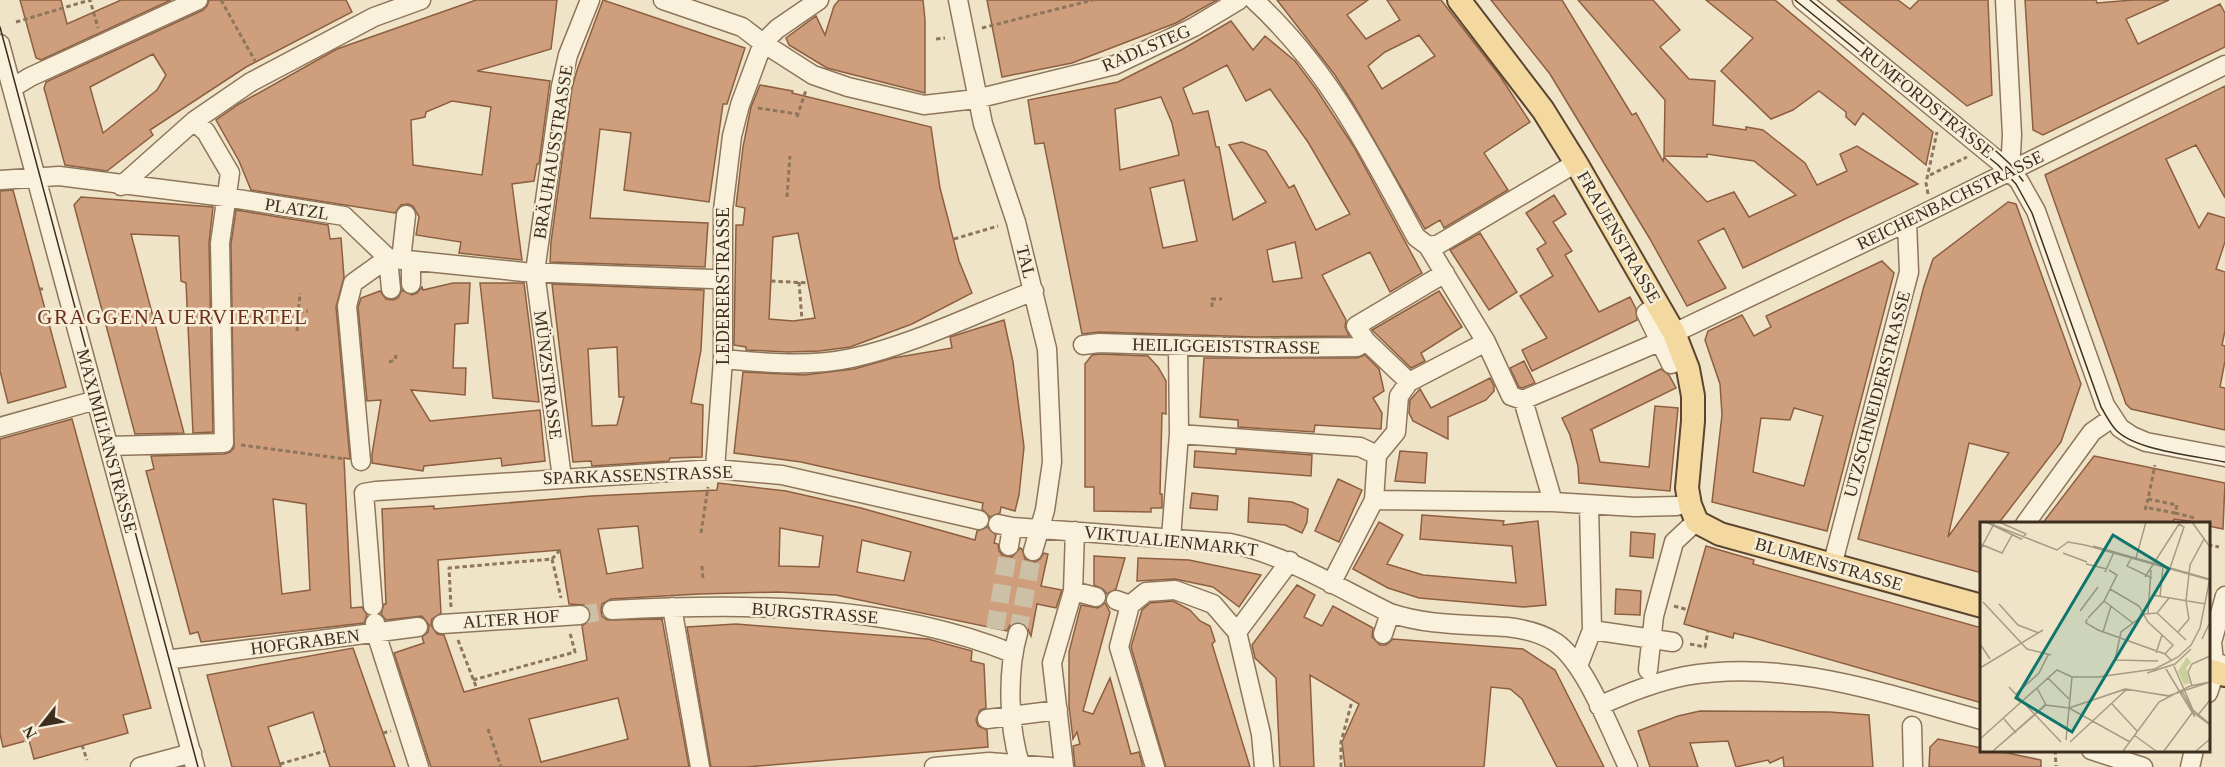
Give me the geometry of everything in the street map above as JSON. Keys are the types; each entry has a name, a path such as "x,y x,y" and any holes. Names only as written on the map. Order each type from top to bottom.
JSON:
{"main road":[{"name":"FRAUENSTRASSE","path":"1459,0 1543,110 1576,163 1668,337 1688,369 1693,396 1693,421 1687,488 1683,506"},
{"name":"BLUMENSTRASSE","path":"1683,506 1697,522 1706,528 1832,566 1980,605"}],"street":[{"path":"12,88 30,77 198,0"},
{"path":"121,186 194,121 371,8 421,0"},
{"name":"BRÄUHAUSSTRASSE","path":"535,272 561,86 568,56 590,0"},
{"name":"RADLSTEG","path":"663,0 742,27 813,75 848,87 924,105 976,99 1115,64 1194,27 1239,0"},
{"path":"763,43 777,28 819,0"},
{"name":"TAL","path":"958,0 982,124 1016,222 1047,349 1052,450 1045,510 1033,551"},
{"path":"1254,0 1283,26 1320,73 1354,122 1416,237 1428,246 1486,342 1511,396 1523,400 1668,337"},
{"name":"RUMFORDSTRASSE","path":"1802,0 2010,171 2031,201 2105,405 2112,418"},
{"path":"2005,0 2012,135 2010,171"},
{"name":"LEDERERSTRASSE","path":"715,469 723,359 723,210 732,136 740,105 763,43"},
{"name":"MAXIMILIANSTRASSE","path":"0,44 194,760"},
{"name":"REICHENBACHSTRASSE","path":"1668,337 2225,65"},
{"path":"109,446 224,443 220,243 230,172 206,132 194,121"},
{"path":"1428,246 1439,244 1576,163"},
{"name":"PLATZL","path":"0,180 59,176 121,186 225,197 344,216 400,260"},
{"path":"391,289 400,260 406,215"},
{"name":"UTZSCHNEIDERSTRASSE","path":"1832,566 1909,272 1907,222"},
{"path":"400,260 411,284"},
{"path":"361,461 352,361 342,307 353,283 400,260 535,272 712,279"},
{"name":"MÜNZSTRASSE","path":"535,272 562,478"},
{"path":"1409,382 1366,341 1356,326 1445,273"},
{"path":"723,359 779,364 850,358 911,342 1034,291"},
{"path":"1649,311 1646,313 1668,337 1671,364 1674,363"},
{"name":"HEILIGGEISTSTRASSE","path":"1083,345 1099,343 1257,348 1357,347 1366,341"},
{"path":"1331,584 1374,500 1377,455 1396,432 1400,396 1409,382 1486,342"},
{"path":"1171,538 1179,434 1178,346"},
{"path":"0,427 96,400"},
{"path":"1523,400 1553,502"},
{"path":"2026,522 2092,432 2112,418 2120,428 2146,442 2225,457"},
{"path":"1179,434 1360,447 1377,455"},
{"name":"SPARKASSENSTRASSE","path":"374,620 370,492 715,469 782,475 980,520"},
{"path":"1374,500 1683,506"},
{"path":"1578,666 1592,630 1589,505"},
{"path":"1009,546 1005,525 1040,528"},
{"name":"VIKTUALIENMARKT","path":"1040,528 1230,543 1257,549 1290,561 1390,613 1424,622 1508,627 1545,636 1557,643 1578,666 1628,767"},
{"path":"1648,670 1652,638 1672,605 1674,542 1689,528"},
{"path":"1064,767 1052,663 1073,591 1075,531"},
{"path":"1237,632 1290,561"},
{"path":"1155,767 1119,647 1123,603 1146,592 1175,590 1213,604 1237,632 1262,734 1264,767"},
{"path":"1073,591 1096,597"},
{"path":"2216,674 2212,642 2225,596"},
{"path":"672,607 700,767"},
{"name":"BURGSTRASSE","path":"612,610 672,607 832,611 915,623 965,637 993,636 1012,652"},
{"path":"1383,634 1390,613"},
{"name":"ALTER HOF","path":"447,624 579,615"},
{"path":"374,620 418,627"},
{"name":"HOFGRABEN","path":"166,660 374,620 419,767"},
{"path":"1592,630 1673,642"},
{"path":"1018,633 1012,652 1010,684 1011,715 1020,766"},
{"path":"1599,706 1647,686 1685,676 1754,671 1838,681 1980,719"},
{"path":"987,719 1058,710"},
{"path":"1912,726 1913,767"},
{"path":"2097,752 2143,767"},
{"path":"2190,767 2194,752"},
{"path":"140,767 194,760"},
{"path":"950,766 989,762 1051,767"}],"path":[{"path":"16,22 90,0 102,44"},
{"path":"221,0 254,59"},
{"path":"991,25 1093,0"},
{"path":"936,39 945,38"},
{"path":"740,105 798,115 799,107"},
{"path":"1926,183 1937,130"},
{"path":"787,197 790,156"},
{"path":"1929,176 1969,157"},
{"path":"954,238 1016,222"},
{"path":"771,281 808,283"},
{"path":"799,282 802,320"},
{"path":"297,331 300,293"},
{"path":"1212,308 1212,299 1222,299"},
{"path":"299,312 308,311"},
{"path":"389,362 394,360 396,355"},
{"path":"224,443 361,461"},
{"path":"2155,465 2147,509 2195,518"},
{"path":"701,533 709,481 715,469"},
{"path":"2148,499 2177,505 2175,513"},
{"path":"2210,545 2218,547"},
{"path":"552,559 560,550"},
{"path":"702,566 703,579"},
{"path":"447,624 477,689"},
{"path":"1706,640 1708,631"},
{"path":"1341,767 1341,742 1353,701"},
{"path":"488,729 501,767"},
{"path":"82,745 87,760"},
{"path":"280,764 325,751"}],"building":[{"path":"20,0 61,0 67,24 121,0 171,0 41,60 36,58"},
{"path":"209,0 346,0 352,12 246,67 150,130 153,135 107,171 65,165 44,88 46,82 203,10","holes":["153,54 166,75 157,90 103,133 90,87"]},
{"path":"476,0 557,0 551,49 477,71 550,81 539,164 537,164 534,181 512,184 522,260 459,253 461,242 416,235 419,217 413,206 408,204 401,205 395,213 251,190 239,161 216,120 239,104 337,49","holes":["452,101 491,107 482,175 413,165 411,120 425,117 426,112"]},
{"path":"603,0 745,48 727,104 723,104 709,202 624,190 631,133 600,129 590,218 708,223 705,267 550,262 572,88"},
{"path":"839,0 923,0 925,93 827,68 789,45 786,38 816,16 825,35 834,6"},
{"path":"987,0 1217,0 1176,23 1072,63 1002,77"},
{"path":"1277,0 1368,0 1347,15 1366,39 1400,20 1387,0 1441,0 1500,76 1530,122 1484,153 1508,190 1444,228 1440,220 1425,229 1335,75","holes":["1419,35 1435,56 1382,89 1368,66 1385,52"]},
{"path":"1491,0 1562,0 1632,115 1636,113 1663,161 1664,157 1707,202 1734,192 1749,217 1796,195 1754,161 1707,154 1707,157 1664,156 1665,100 1578,0 1653,0 1680,30 1660,47 1689,79 1715,81 1713,125 1763,130 1805,163 1817,185 1847,171 1840,154 1857,146 1918,184 1743,268 1724,228 1698,241 1726,288 1687,306 1650,239 1550,74"},
{"path":"1706,0 1775,0 1933,132 1926,165 1863,113 1855,125 1846,117 1846,112 1819,91 1793,110 1771,119 1721,71 1753,38"},
{"path":"1837,0 1898,0 1910,9 1919,0 1988,0 1992,95 1967,106"},
{"path":"2025,0 2096,0 2097,3 2169,0 2126,19 2138,44 2220,4 2225,13 2225,47 2043,135 2033,130"},
{"path":"1231,21 1253,50 1265,36 1295,61 1354,147 1422,273 1390,292 1370,252 1322,275 1346,320 1345,327 1349,336 1257,337 1099,332 1082,334 1044,143 1035,144 1028,100 1118,82 1183,49","holes":["1227,65 1246,101 1270,89 1308,142 1350,214 1316,230 1294,185 1289,188 1266,151 1242,142 1229,145 1266,202 1233,220 1219,147 1216,147 1208,111 1193,114 1183,88","1161,97 1172,123 1179,155 1120,170 1115,109","1184,180 1197,241 1163,248 1150,188","1295,242 1302,278 1273,282 1267,250"]},
{"path":"760,85 793,91 792,93 931,127 940,188 959,261 972,293 912,324 850,347 788,352 746,350 746,347 734,345 736,225 743,225 745,208 736,206 743,147 751,107","holes":["798,233 815,318 793,321 769,319 773,237"]},
{"path":"2225,86 2225,198 2196,145 2166,159 2199,228 2208,213 2225,218 2225,242 2216,269 2225,272 2225,331 2222,345 2225,346 2225,361 2220,387 2225,388 2225,430 2131,409 2126,404 2045,175"},
{"path":"13,190 66,387 8,403 0,371 0,191"},
{"path":"1554,195 1566,214 1553,222 1572,251 1565,255 1599,312 1630,297 1636,309 1637,320 1532,371 1522,350 1547,338 1520,296 1553,276 1537,249 1546,243 1526,213"},
{"path":"81,197 213,207 209,243 213,432 193,433 186,283 181,281 179,236 131,234 184,433 135,434 74,205"},
{"path":"2008,202 2016,204 2081,384 2061,442 2000,522 1980,522 1980,572 1858,539 1933,259","holes":["1969,443 2009,453 1948,537"]},
{"path":"236,210 328,225 330,239 341,238 344,277 336,307 350,459 344,458 351,608 362,607 367,615 364,623 201,642 198,632 190,634 146,471 154,469 151,456 224,454 234,448 231,244","holes":["273,499 306,504 310,590 282,594"]},
{"path":"1480,233 1517,292 1489,310 1450,250"},
{"path":"1882,261 1894,273 1827,531 1712,502 1722,415 1720,384 1705,340 1708,331 1742,315 1754,336 1771,327 1766,316","holes":["1794,408 1823,416 1804,486 1753,472 1761,418 1790,420"]},
{"path":"453,283 470,283 468,323 455,324 453,368 466,368 465,395 411,390 430,421 540,410 545,461 502,466 501,458 424,466 423,471 372,463 381,400 367,401 358,307 361,298 380,291 386,299 393,300 398,298 402,290 412,295 422,287 423,290"},
{"path":"480,283 524,283 539,402 493,398"},
{"path":"552,284 704,290 701,350 691,403 703,405 702,457 592,466 591,461 573,462","holes":["617,347 619,397 624,397 617,425 592,426 588,349"]},
{"path":"1439,291 1462,327 1421,353 1425,361 1411,368 1372,330"},
{"path":"1004,320 1013,362 1024,447 1015,511 1001,507 1000,513 990,517 982,509 983,503 801,462 734,453 743,372 804,375 854,369 893,358 952,348 950,337"},
{"path":"1092,355 1148,356 1166,381 1166,414 1162,413 1160,494 1162,494 1162,508 1151,508 1151,512 1094,511 1094,487 1085,487 1085,364"},
{"path":"1365,355 1379,369 1384,391 1373,398 1382,413 1381,429 1315,425 1314,432 1238,427 1238,420 1200,417 1204,358 1357,358"},
{"path":"1524,361 1535,383 1522,388 1519,387 1510,368"},
{"path":"1661,369 1669,375 1676,388 1590,430 1592,430 1600,462 1649,467 1655,406 1678,408 1670,491 1579,483 1578,466 1570,435 1562,418"},
{"path":"1490,378 1494,391 1486,400 1448,417 1448,439 1413,421 1409,413 1410,400 1420,389 1431,408"},
{"path":"72,419 151,708 123,715 128,733 34,759 29,740 3,747 0,734 0,439"},
{"path":"1236,449 1312,455 1311,476 1194,467 1195,451 1236,454"},
{"path":"1400,451 1427,453 1425,483 1395,481"},
{"path":"2094,456 2225,483 2223,529 2210,526 2210,522 2174,519 2173,522 2044,522"},
{"path":"1338,479 1362,490 1339,542 1315,531"},
{"path":"718,483 786,491 861,508 975,540 977,531 987,527 996,535 994,543 998,544 1002,555 1012,557 1020,548 1025,559 1035,562 1044,553 1048,554 1041,586 1062,590 1056,608 1037,604 1031,636 1026,625 1020,622 1010,625 1007,631 836,595 778,592 611,599 602,604 602,616 607,620 662,619 689,767 431,767 394,653 424,643 422,637 428,632 429,625 422,616 386,620 381,614 386,604 382,509 434,506 434,509 591,496 717,490","holes":["638,526 643,568 607,574 598,529","780,528 823,536 819,567 779,566","862,540 911,552 904,581 857,572","560,550 569,604 584,605 591,614 590,620 582,626 587,660 464,692 444,635 437,634 431,625 432,619 441,613 438,560","618,698 628,739 541,762 529,719"]},
{"path":"1192,493 1218,496 1217,510 1190,508"},
{"path":"1249,498 1292,502 1308,509 1307,522 1302,533 1285,525 1248,522"},
{"path":"1422,515 1504,521 1503,525 1538,521 1546,605 1523,607 1419,598 1388,588 1353,569 1379,522 1403,535 1387,564 1423,575 1516,583 1512,546 1420,539"},
{"path":"1631,532 1655,534 1653,558 1630,556"},
{"path":"1706,546 1754,560 1753,564 1980,627 1980,702 1754,638 1734,633 1733,638 1684,624"},
{"path":"1094,556 1125,558 1116,589 1107,594 1103,589 1094,585"},
{"path":"1138,558 1189,560 1261,575 1239,607 1213,587 1175,579 1137,581"},
{"path":"1297,585 1315,595 1304,617 1322,626 1333,606 1373,628 1372,637 1380,645 1386,645 1393,639 1523,649 1555,670 1604,767 1557,767 1522,699 1510,689 1491,687 1484,767 1345,767 1342,742 1359,704 1310,675 1314,767 1280,767 1276,678 1255,658 1252,645"},
{"path":"1616,589 1641,591 1640,615 1615,614"},
{"path":"1173,601 1190,610 1200,621 1210,626 1215,641 1212,644 1250,767 1166,767 1131,647 1142,610 1150,603"},
{"path":"1105,603 1110,612 1083,711 1093,714 1110,678 1131,754 1139,752 1143,767 1075,767 1073,746 1080,744 1077,732 1073,739 1069,706 1069,652 1081,605 1098,608"},
{"path":"736,624 928,639 972,651 971,661 984,664 986,708 980,710 976,720 978,726 987,730 988,747 746,767 711,767 687,627"},
{"path":"353,648 395,767 330,767 313,712 268,727 281,767 232,767 207,675"},
{"path":"1700,711 1830,712 1869,715 1873,767 1784,767 1783,757 1770,763 1768,760 1736,767 1728,741 1690,743 1698,767 1650,767 1638,731 1678,716"},
{"path":"1938,739 1980,748 1980,752 2003,752 2041,760 2041,767 1929,767 1930,747"}],"tunnel":[{"path":"995,629 1009,546"},
{"path":"1018,633 1033,551"},
{"path":"580,615 612,610"}],"tram line":[{"path":"1795,0 1998,165 2016,184 2032,213 2101,407 2117,431 2126,438 2153,448 2225,462"},
{"path":"1810,0 1997,152 2023,181"},
{"path":"0,27 198,767"}],"district":[{"name":"GRAGGENAUERVIERTEL","path":"173,317"}]}
